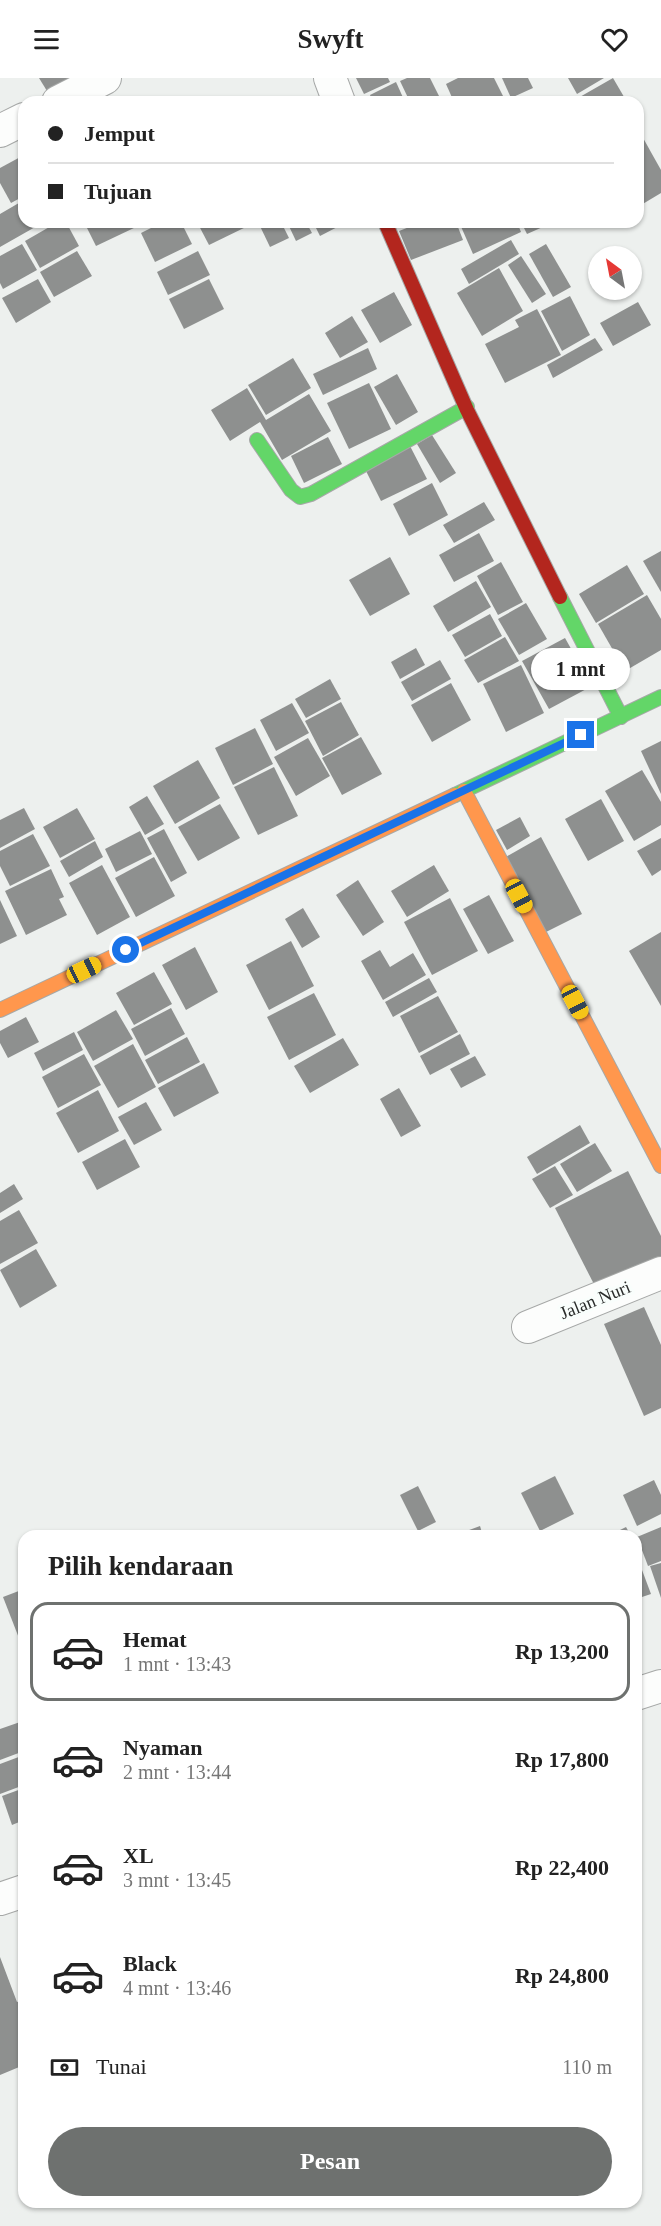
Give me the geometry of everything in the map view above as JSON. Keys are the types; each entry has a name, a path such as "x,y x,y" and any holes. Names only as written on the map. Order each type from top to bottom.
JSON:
{"street":[{"path":"70,96 105,78"},
{"path":"330,78 337,96"},
{"path":"0,131 18,122"},
{"path":"387,228 409,285 467,407 621,717"},
{"path":"256,440 291,490 300,497 311,494 467,407"},
{"path":"0,1010 661,697"},
{"path":"464,791 661,1166"},
{"name":"Jalan Nuri","path":"528,1327 661,1273"},
{"path":"642,1692 661,1686"},
{"path":"0,1899 18,1893"}],"building":[{"path":"39,78 69,78 47,91"},
{"path":"356,78 388,78 390,82 364,94"},
{"path":"407,78 430,78 439,96 407,96 400,81"},
{"path":"458,78 494,78 503,96 451,96 446,84"},
{"path":"502,78 528,78 533,88 510,96"},
{"path":"568,78 604,78 577,94"},
{"path":"613,78 624,96 582,96"},
{"path":"396,82 402,96 370,96"},
{"path":"644,140 661,170 661,193 644,203"},
{"path":"18,158 18,199 11,203 0,183 0,168"},
{"path":"18,204 18,228 33,228 0,247 0,214"},
{"path":"48,228 69,228 79,246 40,268 25,241"},
{"path":"87,228 134,228 96,246"},
{"path":"151,228 184,228 192,244 155,262 141,233"},
{"path":"200,228 244,228 209,245"},
{"path":"261,228 284,228 289,238 270,247"},
{"path":"290,228 309,228 312,233 296,241"},
{"path":"316,228 335,228 320,236"},
{"path":"407,228 458,228 463,240 411,260 399,231"},
{"path":"462,228 519,228 521,232 473,254"},
{"path":"524,228 540,228 527,234"},
{"path":"511,240 519,254 469,284 461,269"},
{"path":"22,244 37,270 3,289 0,283 0,256"},
{"path":"546,244 571,287 553,297 529,254"},
{"path":"77,251 92,276 54,297 40,272"},
{"path":"198,251 210,275 168,295 157,272"},
{"path":"521,256 546,294 532,303 508,265"},
{"path":"499,268 523,311 482,336 457,293"},
{"path":"38,279 51,302 16,323 2,298"},
{"path":"209,279 224,309 184,329 169,299"},
{"path":"394,292 412,325 380,343 361,310"},
{"path":"570,296 590,335 562,351 541,311"},
{"path":"638,302 651,325 613,346 600,323"},
{"path":"537,309 561,355 505,383 485,344 519,327 515,320"},
{"path":"352,316 368,342 340,358 325,333"},
{"path":"595,338 603,350 553,378 547,365"},
{"path":"368,348 377,369 323,395 313,374"},
{"path":"293,358 311,388 266,415 248,385"},
{"path":"397,374 418,412 396,425 374,387"},
{"path":"369,383 391,429 349,449 327,403"},
{"path":"247,388 266,420 309,394 331,431 282,460 260,422 230,441 211,410"},
{"path":"432,435 456,473 440,483 417,444"},
{"path":"328,437 342,464 304,483 291,456"},
{"path":"410,446 427,479 381,501 365,469"},
{"path":"432,483 448,515 409,536 393,504"},
{"path":"484,502 495,520 454,543 443,525"},
{"path":"479,533 494,561 454,582 439,555"},
{"path":"661,551 661,592 643,561"},
{"path":"390,557 410,594 370,616 349,580"},
{"path":"501,562 523,602 498,615 477,576"},
{"path":"627,565 644,594 596,623 579,594"},
{"path":"476,581 491,607 448,632 433,606"},
{"path":"647,595 661,619 661,650 625,671 598,624"},
{"path":"526,603 547,639 519,655 498,619"},
{"path":"490,614 502,636 465,657 452,635"},
{"path":"505,637 519,661 478,683 464,660"},
{"path":"565,638 592,686 549,709 522,661"},
{"path":"416,648 425,665 400,679 391,662"},
{"path":"440,660 451,679 412,701 401,682"},
{"path":"521,665 544,713 506,732 483,684"},
{"path":"330,679 341,699 306,718 295,699"},
{"path":"451,683 471,720 432,742 411,705"},
{"path":"341,702 359,735 323,756 305,721"},
{"path":"292,703 309,733 276,751 260,720"},
{"path":"255,728 273,764 233,785 215,748"},
{"path":"361,737 382,774 342,795 322,758"},
{"path":"308,738 330,776 296,796 274,757"},
{"path":"661,741 661,794 641,751"},
{"path":"198,760 220,798 175,824 153,786"},
{"path":"274,767 298,816 258,835 234,787"},
{"path":"642,770 661,802 661,825 634,841 605,791"},
{"path":"147,796 164,824 145,835 129,807"},
{"path":"601,799 624,841 588,861 565,819"},
{"path":"220,804 240,838 198,861 178,827"},
{"path":"24,808 35,829 0,848 0,820"},
{"path":"77,808 95,839 60,858 43,827"},
{"path":"520,817 530,836 507,850 496,830"},
{"path":"164,829 187,873 171,882 147,838"},
{"path":"140,831 152,854 116,872 105,849"},
{"path":"33,834 50,866 10,886 0,866 0,851"},
{"path":"541,837 582,914 544,933 504,858"},
{"path":"661,838 661,870 652,876 637,851"},
{"path":"95,841 103,857 69,877 60,861"},
{"path":"154,857 175,896 136,917 115,878"},
{"path":"102,865 130,917 97,935 69,883"},
{"path":"434,865 449,891 407,917 391,891"},
{"path":"51,869 64,897 59,899 67,915 26,935 5,891"},
{"path":"358,880 384,922 363,936 336,895"},
{"path":"489,895 514,941 488,954 463,909"},
{"path":"450,898 478,951 432,975 404,922"},
{"path":"0,900 17,936 0,944"},
{"path":"303,908 320,937 302,948 285,919"},
{"path":"661,932 661,1006 629,951"},
{"path":"291,941 314,986 269,1010 246,965"},
{"path":"195,947 218,992 186,1010 162,965"},
{"path":"380,950 390,967 413,953 426,975 383,1000 361,961"},
{"path":"154,972 172,1004 134,1025 116,993"},
{"path":"429,978 437,992 393,1017 385,1002"},
{"path":"314,993 336,1035 289,1060 267,1017"},
{"path":"438,996 458,1032 419,1053 400,1016"},
{"path":"171,1008 185,1034 145,1056 131,1029"},
{"path":"116,1010 133,1039 93,1061 77,1032"},
{"path":"26,1017 39,1042 8,1058 0,1043 0,1031"},
{"path":"74,1032 83,1050 43,1071 34,1053"},
{"path":"460,1034 470,1054 430,1075 420,1056"},
{"path":"187,1037 200,1062 158,1084 145,1060"},
{"path":"343,1038 359,1065 310,1093 294,1066"},
{"path":"133,1044 156,1087 118,1108 94,1066"},
{"path":"84,1054 101,1085 58,1108 42,1077"},
{"path":"475,1056 486,1075 461,1088 450,1069"},
{"path":"204,1063 219,1093 174,1117 158,1088"},
{"path":"399,1088 421,1126 401,1137 380,1099"},
{"path":"98,1090 119,1131 78,1153 56,1113"},
{"path":"146,1102 162,1130 134,1145 118,1117"},
{"path":"580,1125 590,1143 537,1174 527,1157"},
{"path":"125,1139 140,1167 97,1190 82,1162"},
{"path":"595,1143 612,1171 577,1192 560,1164"},
{"path":"555,1166 573,1195 550,1208 532,1179"},
{"path":"628,1171 661,1236 661,1261 599,1294 555,1208"},
{"path":"14,1184 23,1199 0,1213 0,1193"},
{"path":"19,1210 38,1243 0,1264 0,1221"},
{"path":"36,1249 57,1286 20,1308 0,1270"},
{"path":"644,1307 661,1345 661,1408 644,1416 604,1324"},
{"path":"555,1476 574,1514 540,1530 521,1493"},
{"path":"654,1480 661,1495 661,1514 637,1526 623,1495"},
{"path":"418,1486 436,1522 418,1530 400,1495"},
{"path":"480,1526 481,1530 469,1530"},
{"path":"661,1527 661,1561 648,1566 642,1550 642,1535"},
{"path":"661,1563 661,1598 650,1566"},
{"path":"642,1570 651,1594 642,1597"},
{"path":"18,1591 18,1636 3,1597"},
{"path":"18,1723 18,1753 0,1760 0,1729"},
{"path":"18,1757 18,1787 0,1794 0,1764"},
{"path":"18,1790 18,1822 12,1825 2,1796"},
{"path":"0,1957 18,2002 18,2068 0,2075"}],"traffic: fast":[{"path":"257,440 291,490 300,497 311,494 467,407"},
{"path":"560,597 621,717"},
{"path":"455,795 661,697"}],"traffic: slow":[{"path":"464,791 661,1166"},
{"path":"0,1010 455,795"}],"traffic: jam":[{"path":"388,228 467,410 560,597"}],"route":[{"path":"126,950 581,735"}]}
